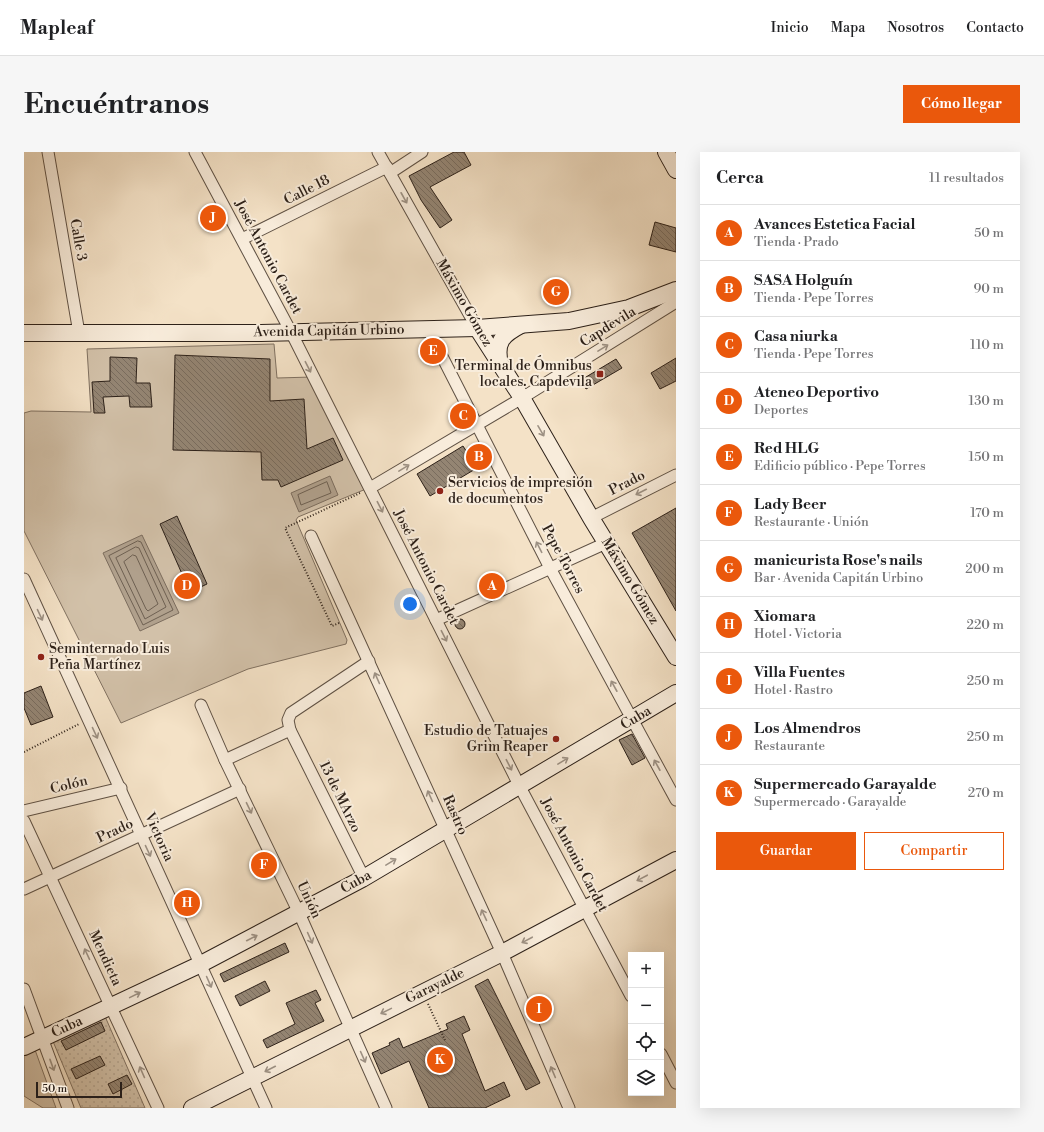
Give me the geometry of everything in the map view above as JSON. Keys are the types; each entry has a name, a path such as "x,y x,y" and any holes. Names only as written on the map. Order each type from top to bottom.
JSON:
{"street":[{"name":"Calle 3","path":"48,152 79,333"},
{"name":"José Antonio Cardet","path":"195,152 291,332 520,787 586,908 628,990"},
{"name":"Máximo Gómez","path":"378,152 477,328 522,398 591,518 676,657"},
{"name":"Calle 18","path":"242,239 388,170 422,152"},
{"name":"Avenida Capitán Urbino","path":"24,333 291,332 477,328 523,325 569,321 629,308 676,290"},
{"name":"Capdevila","path":"370,488 522,398 676,302"},
{"path":"500,364 498,346 506,333 523,325"},
{"name":"Pepe Torres","path":"428,329 550,568 676,800"},
{"name":"Prado","path":"591,518 676,475"},
{"name":"Rastro","path":"311,536 502,953 569,1108"},
{"path":"436,620 606,543"},
{"name":"Victoria","path":"24,579 121,788 141,836 266,1108"},
{"path":"225,760 290,730 288,720 291,713 369,661"},
{"name":"Cuba","path":"24,1047 201,964 364,878 676,694"},
{"name":"Unión","path":"202,705 225,760 299,913 386,1108"},
{"name":"13 de MArzo","path":"290,730 364,878"},
{"name":"Colón","path":"24,811 121,788"},
{"name":"Prado","path":"24,889 240,789"},
{"name":"Mendieta","path":"24,821 158,1108"},
{"name":"Garayalde","path":"192,1108 502,953 676,860"},
{"path":"24,989 68,1108"},
{"path":"664,1060 676,1083"}],"path":[{"path":"24,752 89,719"},
{"path":"422,992 445,1040"}],"shaded area":[{"path":"274,344 277,378 312,377 366,489 298,517 296,520 347,640 346,644 248,669 121,723 24,531 24,413 31,411 91,412 87,349"},
{"path":"104,1014 145,1108 81,1108 52,1039"},
{"path":"34,1047 56,1108 43,1108 24,1096 24,1051"}],"water":[{"path":"330,476 338,495 299,512 291,493"},
{"path":"142,535 179,613 140,631 103,553"}],"building":[{"path":"454,152 464,152 471,165 430,187 452,220 440,228 421,200 409,176"},
{"path":"655,222 676,228 676,252 649,245"},
{"path":"175,355 270,359 270,401 304,399 307,449 333,438 343,460 281,487 278,480 262,480 261,452 173,450"},
{"path":"110,357 137,358 136,383 150,383 152,407 130,407 129,396 103,397 105,413 94,413 92,382 110,381"},
{"path":"676,358 676,381 660,389 651,373"},
{"path":"616,359 622,368 586,389 581,380"},
{"path":"463,446 477,468 430,496 417,474"},
{"path":"676,508 676,611 632,533"},
{"path":"177,516 207,584 190,592 160,524"},
{"path":"458,619 462,619 464,620 464,628 458,629 455,626 455,622"},
{"path":"41,686 53,717 31,725 24,708 24,693"},
{"path":"632,734 645,758 632,765 619,740"},
{"path":"285,943 289,952 224,982 220,974"},
{"path":"488,979 540,1083 526,1090 475,986"},
{"path":"265,981 270,991 240,1006 235,996"},
{"path":"316,990 321,1000 315,1003 324,1021 267,1048 263,1040 295,1024 286,1003"},
{"path":"464,1016 470,1030 462,1034 485,1091 504,1082 510,1096 485,1108 429,1108 409,1061 381,1074 372,1053 390,1045 389,1043 399,1038 403,1048 448,1029 446,1024"},
{"path":"101,1022 105,1031 66,1050 61,1041"},
{"path":"100,1056 105,1065 76,1079 71,1069"},
{"path":"127,1075 132,1084 113,1094 108,1084"}],"place":[{"name":"Los Almendros","path":"213,218"},
{"name":"manicurista Rose's nails","path":"556,292"},
{"name":"Red HLG","path":"433,351"},
{"name":"Terminal de Ómnibus locales. Capdevila","path":"600,374"},
{"name":"Casa niurka","path":"463,416"},
{"name":"SASA Holguín","path":"479,457"},
{"name":"Servicios de impresión de documentos","path":"440,491"},
{"name":"Ateneo Deportivo","path":"187,586"},
{"name":"Avances Estetica Facial","path":"492,586"},
{"name":"Seminternado Luis Peña Martínez","path":"41,657"},
{"name":"Estudio de Tatuajes Grim Reaper","path":"556,739"},
{"name":"Lady Beer","path":"264,865"},
{"name":"Xiomara","path":"187,903"},
{"name":"Villa Fuentes","path":"539,1009"},
{"name":"Supermercado Garayalde","path":"440,1060"}]}
